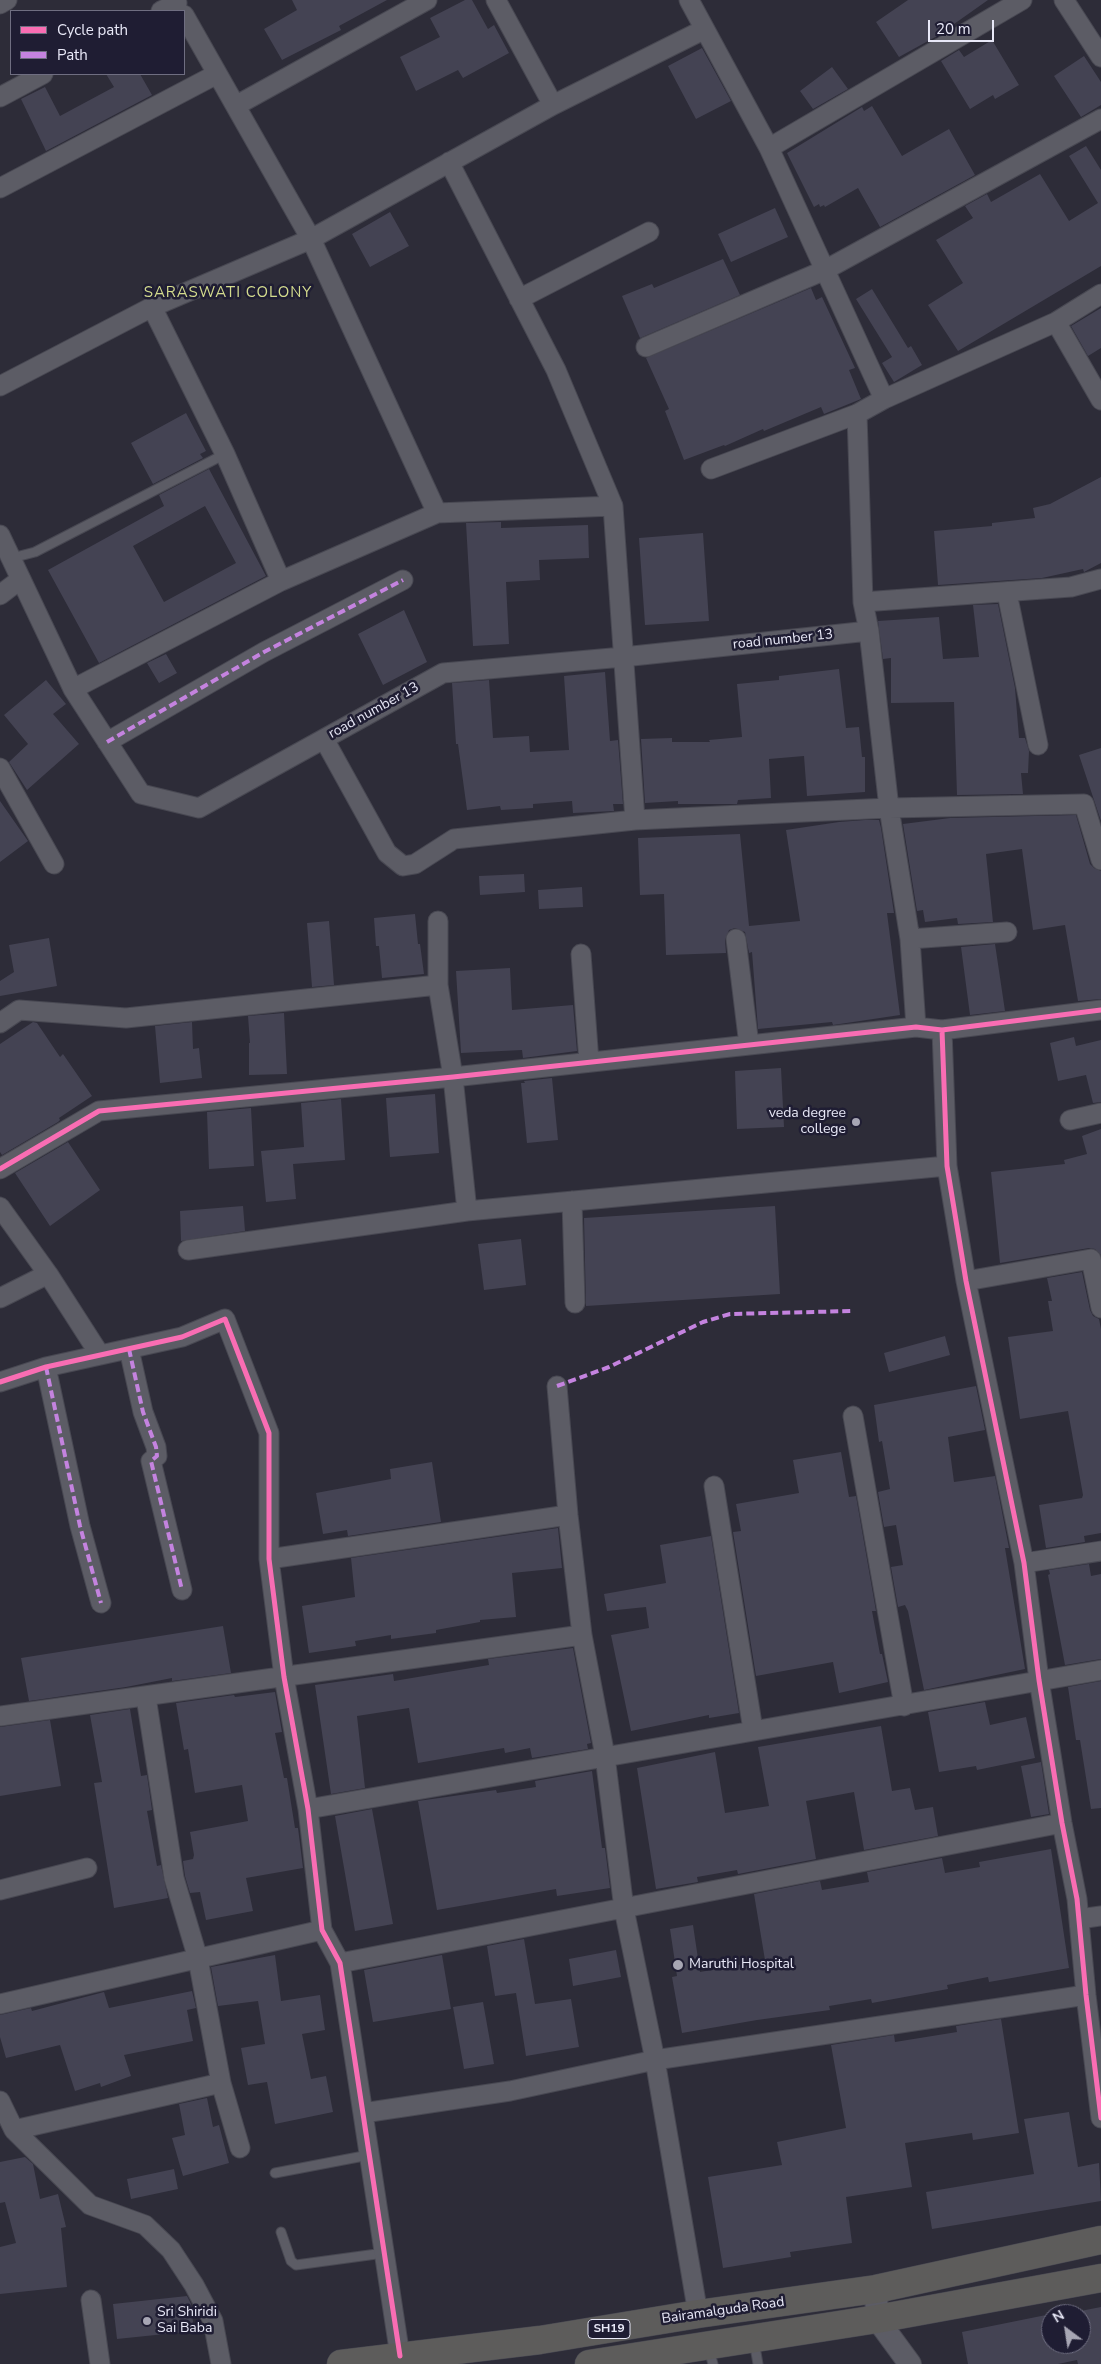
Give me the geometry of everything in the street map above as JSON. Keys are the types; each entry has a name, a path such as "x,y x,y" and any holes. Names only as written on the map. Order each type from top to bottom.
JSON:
{"main road":[{"name":"Bairamalguda Road","path":"341,2364 540,2340 698,2314 876,2289 1101,2240"},
{"name":"SH19","path":"589,2364 756,2351 877,2319 1101,2278"}],"street":[{"path":"0,4 7,0"},
{"path":"237,105 427,0"},
{"path":"496,0 553,105"},
{"path":"689,0 703,30 769,148 884,399"},
{"path":"769,148 1022,0"},
{"path":"1064,0 1101,56"},
{"path":"185,22 237,105 311,239 437,513"},
{"path":"0,386 152,307 311,239 553,105 703,30"},
{"path":"0,188 217,74"},
{"path":"0,97 41,75"},
{"path":"646,347 825,270 1101,119"},
{"path":"448,162 556,370 613,506 635,820"},
{"path":"519,299 649,232"},
{"path":"711,469 857,414 884,399 1056,322 1101,294"},
{"path":"152,307 226,454 281,580"},
{"path":"1056,322 1101,400"},
{"path":"857,414 863,602 869,631 889,808 910,939 916,1028"},
{"path":"73,690 281,580 437,513 613,506"},
{"name":"road number 13","path":"0,535 73,690 141,794 199,808 443,673 623,657 869,631"},
{"path":"0,595 21,579"},
{"path":"863,602 1071,587 1101,579"},
{"path":"107,742 264,652 403,580"},
{"path":"1007,593 1038,745"},
{"path":"324,739 387,853 402,866 415,864 454,839 635,820 889,808 1084,804 1101,860"},
{"path":"0,768 54,864"},
{"path":"438,921 438,985 453,1077 467,1211"},
{"path":"910,939 1007,932"},
{"path":"736,939 749,1045"},
{"path":"581,954 589,1062"},
{"path":"0,1022 19,1010 126,1018 438,985"},
{"path":"0,1169 99,1110 453,1077 916,1028 942,1030 1101,1010"},
{"path":"942,1030 947,1166 966,1282 1024,1563 1039,1680 1062,1822 1077,1899 1086,1995 1101,2118"},
{"path":"1070,1120 1101,1113"},
{"path":"188,1250 467,1211 947,1166"},
{"path":"572,1201 575,1303"},
{"path":"0,1207 48,1274 100,1355"},
{"path":"966,1282 1096,1258 1101,1308"},
{"path":"0,1298 48,1274"},
{"path":"0,1382 46,1367 182,1336 225,1319 269,1433 269,1559 284,1677 308,1809 322,1930 340,1963 400,2356"},
{"path":"129,1349 147,1425 156,1447 157,1456 151,1462 182,1590"},
{"path":"46,1367 80,1526 101,1603"},
{"path":"557,1386 568,1515 582,1635 604,1756 624,1909 655,2060 698,2314"},
{"path":"854,1416 904,1706"},
{"path":"714,1486 753,1730"},
{"path":"269,1559 568,1515"},
{"path":"1024,1563 1101,1550"},
{"path":"0,1716 582,1635"},
{"path":"308,1809 1101,1670"},
{"path":"146,1697 174,1878 198,1959 221,2083 240,2148"},
{"path":"340,1963 1062,1822"},
{"path":"0,1890 87,1868"},
{"path":"1079,1919 1101,1916"},
{"path":"0,2004 322,1930"},
{"path":"363,2113 510,2091 655,2060 1086,1995"},
{"path":"14,2130 221,2083"},
{"path":"0,2101 14,2130 90,2206 145,2225 171,2250 194,2285 213,2321 220,2364"},
{"path":"876,2289 877,2319 910,2364"},
{"path":"91,2300 100,2364"}],"lane":[{"path":"12,558 35,552 226,454"},
{"path":"275,2173 370,2155"},
{"path":"282,2232 291,2261 296,2265 384,2253"}],"building":[{"path":"292,0 387,0 339,26 341,30 282,60 264,29 297,10"},
{"path":"465,0 472,0 488,29 494,25 509,53 463,78 458,70 416,91 400,57 440,37 430,18"},
{"path":"908,0 988,0 948,30 899,57 876,22"},
{"path":"992,40 1019,85 995,99 993,95 970,109 941,61 959,50 964,57"},
{"path":"702,48 731,101 696,119 668,66"},
{"path":"1084,56 1101,82 1101,105 1081,117 1054,76"},
{"path":"832,67 848,89 813,109 800,91"},
{"path":"107,75 141,75 152,95 46,151 21,99 45,87 60,116 114,87"},
{"path":"872,106 902,156 949,129 975,175 880,227 858,188 825,207 824,205 820,207 819,204 814,207 787,153 862,107 864,111"},
{"path":"1086,146 1101,170 1101,266 958,351 928,305 963,283 936,240 973,218 965,206 987,194 991,202 1040,174 1069,221 1098,203 1069,156"},
{"path":"775,208 788,237 731,262 718,234"},
{"path":"390,212 409,246 370,267 352,234"},
{"path":"723,259 740,295 640,338 622,296 652,284 654,288"},
{"path":"811,288 816,300 822,297 855,368 849,370 861,399 824,414 821,407 764,431 763,429 725,446 684,460 665,411 669,409 646,358"},
{"path":"872,289 908,348 911,346 922,365 894,382 882,363 892,357 856,299"},
{"path":"1101,308 1101,348 1088,356 1071,326"},
{"path":"186,413 206,451 200,454 203,458 153,484 131,443"},
{"path":"209,469 266,576 99,663 48,570 164,506 159,495","holes":["205,506 236,563 164,602 133,546"]},
{"path":"1101,477 1101,563 1084,572 1083,569 1042,578 938,585 934,531 992,526 992,523 1035,518 1033,508 1050,504"},
{"path":"501,522 501,528 588,525 589,558 539,560 540,580 506,582 509,644 473,646 466,523"},
{"path":"703,533 709,621 645,625 639,538"},
{"path":"998,604 1015,688 1019,738 1025,738 1029,751 1028,773 1021,773 1023,794 957,795 954,702 891,703 891,658 883,659 878,621 939,617 943,659 979,657 973,605"},
{"path":"404,610 427,662 383,685 358,634"},
{"path":"166,654 177,673 159,683 147,663"},
{"path":"839,669 846,728 859,727 862,757 865,757 865,792 807,796 804,756 769,759 771,798 738,800 737,804 678,804 678,801 645,803 641,739 672,738 672,742 710,742 709,740 742,737 737,684 779,680 779,676"},
{"path":"605,672 610,741 618,740 623,804 613,804 614,811 573,813 572,801 533,804 533,808 501,810 500,806 467,810 458,744 456,744 452,683 489,680 493,738 529,736 530,752 569,750 564,676"},
{"path":"46,680 66,704 53,714 79,744 27,790 9,762 28,744 4,715"},
{"path":"1101,748 1101,821 1079,755"},
{"path":"0,801 28,841 0,862"},
{"path":"1076,815 1090,864 1101,871 1101,999 1078,1001 1065,925 1033,930 1022,849 986,854 993,922 958,924 957,918 925,922 923,910 917,911 903,824 950,818"},
{"path":"879,820 881,828 894,913 887,913 900,1015 833,1025 832,1022 758,1029 752,952 749,953 745,932 735,928 729,930 725,940 726,953 666,955 664,894 640,895 638,838 740,834 749,926 800,921 786,830"},
{"path":"524,874 525,892 480,895 479,876"},
{"path":"582,887 583,907 539,909 538,890"},
{"path":"415,914 424,974 382,978 379,946 376,946 374,918"},
{"path":"329,921 334,985 312,987 307,923"},
{"path":"49,938 57,986 0,996 0,981 14,972 9,945"},
{"path":"995,944 1005,1011 970,1015 961,947"},
{"path":"510,968 512,1010 573,1005 577,1051 523,1058 522,1050 461,1053 456,971"},
{"path":"284,1013 287,1074 249,1075 250,1043 248,1016"},
{"path":"33,1022 37,1023 60,1057 63,1054 92,1096 59,1118 58,1122 2,1155 0,1152 0,1044"},
{"path":"192,1022 193,1049 199,1048 202,1078 160,1083 155,1026"},
{"path":"1074,1037 1076,1046 1101,1040 1101,1102 1093,1103 1086,1075 1058,1081 1050,1043"},
{"path":"781,1068 784,1127 737,1129 735,1071"},
{"path":"552,1078 558,1140 527,1143 521,1083"},
{"path":"435,1094 439,1153 390,1157 386,1098"},
{"path":"341,1099 345,1160 293,1164 296,1199 266,1202 261,1151 304,1147 301,1103"},
{"path":"251,1108 254,1166 209,1169 207,1112"},
{"path":"1101,1129 1101,1255 1095,1249 1089,1248 1000,1263 991,1172 1065,1164 1064,1160 1087,1154 1082,1136"},
{"path":"68,1142 100,1190 50,1226 15,1173"},
{"path":"243,1206 245,1231 181,1241 180,1211"},
{"path":"775,1206 780,1294 586,1306 584,1218"},
{"path":"521,1239 526,1285 484,1290 478,1244"},
{"path":"1082,1272 1090,1310 1093,1316 1099,1319 1101,1329 1101,1533 1084,1536 1085,1542 1046,1548 1039,1505 1082,1498 1083,1495 1068,1411 1020,1419 1008,1337 1053,1331 1048,1301 1052,1301 1047,1278"},
{"path":"945,1336 950,1355 889,1372 884,1353"},
{"path":"976,1386 985,1430 948,1437 954,1482 995,1476 1009,1548 1005,1548 1025,1669 924,1690 908,1611 905,1605 898,1607 891,1567 903,1565 896,1525 884,1527 878,1492 890,1489 882,1441 879,1442 874,1405"},
{"path":"841,1452 849,1497 856,1496 876,1611 872,1611 880,1654 882,1654 888,1682 839,1693 833,1662 756,1676 733,1532 741,1531 736,1504 799,1493 793,1460"},
{"path":"432,1462 441,1522 348,1536 347,1530 323,1534 316,1493 391,1479 390,1469"},
{"path":"558,1528 562,1568 512,1573 516,1617 480,1620 480,1622 436,1630 436,1633 391,1639 391,1635 355,1641 356,1646 309,1653 302,1606 355,1597 351,1558"},
{"path":"711,1536 739,1713 709,1718 709,1715 631,1731 611,1635 649,1628 646,1607 607,1611 604,1594 666,1583 660,1545"},
{"path":"1089,1564 1091,1576 1101,1574 1101,1659 1065,1665 1048,1575 1050,1574 1049,1570"},
{"path":"223,1626 231,1673 172,1681 172,1678 126,1687 29,1701 21,1658"},
{"path":"573,1648 591,1743 587,1744 588,1749 532,1758 530,1748 505,1753 504,1748 418,1763 409,1708 357,1716 365,1788 331,1794 315,1685 393,1674 394,1681 489,1665 488,1659"},
{"path":"1101,1681 1101,1808 1091,1809 1080,1740 1076,1740 1068,1687"},
{"path":"275,1692 282,1732 275,1733 284,1778 287,1778 295,1828 298,1828 303,1868 246,1878 253,1911 206,1920 200,1892 190,1893 185,1876 183,1861 193,1859 194,1855 190,1832 248,1821 242,1785 195,1793 188,1749 184,1750 176,1703 234,1695 235,1697"},
{"path":"985,1702 990,1725 1026,1717 1035,1758 977,1770 976,1766 939,1772 928,1712"},
{"path":"130,1709 141,1776 147,1775 152,1810 147,1811 157,1866 161,1865 168,1898 114,1908 94,1783 102,1782 90,1715"},
{"path":"50,1720 61,1786 0,1796 0,1727"},
{"path":"881,1726 892,1791 910,1788 915,1810 933,1807 938,1836 864,1850 854,1792 806,1801 816,1859 738,1874 737,1870 697,1877 698,1882 656,1889 637,1768 715,1752 725,1813 769,1806 758,1747"},
{"path":"1041,1762 1049,1814 1031,1817 1021,1766"},
{"path":"592,1771 602,1848 605,1848 610,1888 557,1896 556,1889 437,1910 418,1801 496,1790 497,1793 536,1787 535,1781"},
{"path":"372,1809 393,1924 355,1931 335,1816"},
{"path":"1051,1849 1069,1968 989,1982 988,1977 947,1985 948,1989 872,2003 871,1999 829,2006 830,2010 682,2033 672,1977 677,1976 670,1929 693,1925 700,1972 765,1960 754,1894 820,1881 822,1890 869,1882 867,1872 942,1858 945,1873 980,1867 979,1862"},
{"path":"524,1939 535,2004 571,1999 579,2047 526,2056 516,1993 495,1996 487,1946"},
{"path":"616,1950 621,1977 573,1986 569,1959"},
{"path":"275,1955 281,2001 320,1995 325,2030 302,2034 311,2079 326,2076 333,2112 275,2124 267,2082 248,2085 241,2048 265,2044 258,2001 218,2006 211,1967"},
{"path":"442,1955 451,2009 373,2022 364,1970"},
{"path":"192,1991 196,2008 187,2010 193,2041 124,2055 131,2076 101,2087 100,2083 75,2091 60,2045 6,2058 0,2037 0,2015 31,2008 32,2011 104,1992 109,2008"},
{"path":"483,2002 494,2064 464,2069 453,2007"},
{"path":"1001,2019 1019,2133 973,2140 972,2133 905,2143 912,2187 846,2197 852,2243 790,2252 791,2257 723,2268 708,2177 782,2165 777,2142 846,2128 831,2045 894,2035 895,2042 957,2032 956,2026"},
{"path":"207,2098 213,2127 219,2125 229,2163 183,2176 172,2138 185,2135 179,2104"},
{"path":"1069,2112 1078,2167 1099,2163 1101,2201 932,2229 926,2192 1034,2174 1024,2119"},
{"path":"25,2157 33,2164 40,2199 58,2194 66,2227 61,2228 67,2287 0,2294 0,2247 16,2243 5,2202 0,2203 0,2162"},
{"path":"174,2169 178,2189 131,2199 127,2179"},
{"path":"187,2296 191,2304 194,2331 117,2339 113,2304"},
{"path":"1101,2307 1101,2364 1078,2364 1077,2360 1058,2364 968,2364 962,2332 1041,2316 1041,2354 1091,2354 1091,2309"}],"marked path":[{"path":"107,742 264,652 403,580"},
{"path":"557,1386 609,1367 703,1322 730,1314 853,1311"},
{"path":"129,1349 143,1412 156,1447 157,1456 151,1461 182,1590"},
{"path":"46,1367 80,1526 101,1603"}],"cycle path":[{"path":"0,1169 99,1111 453,1077 916,1027 942,1030 1101,1010"},
{"path":"942,1030 947,1166 966,1281 1024,1563 1039,1680 1062,1823 1077,1899 1086,1995 1101,2118"},
{"path":"0,1382 46,1367 182,1337 225,1319 269,1433 269,1559 284,1677 308,1809 322,1930 340,1963 400,2356"}],"place":[{"name":"veda degree college","path":"856,1122"},
{"name":"Maruthi Hospital","path":"678,1965"},
{"name":"Sri Shiridi Sai Baba","path":"147,2321"}],"district":[{"name":"SARASWATI COLONY","path":"228,293"}]}
